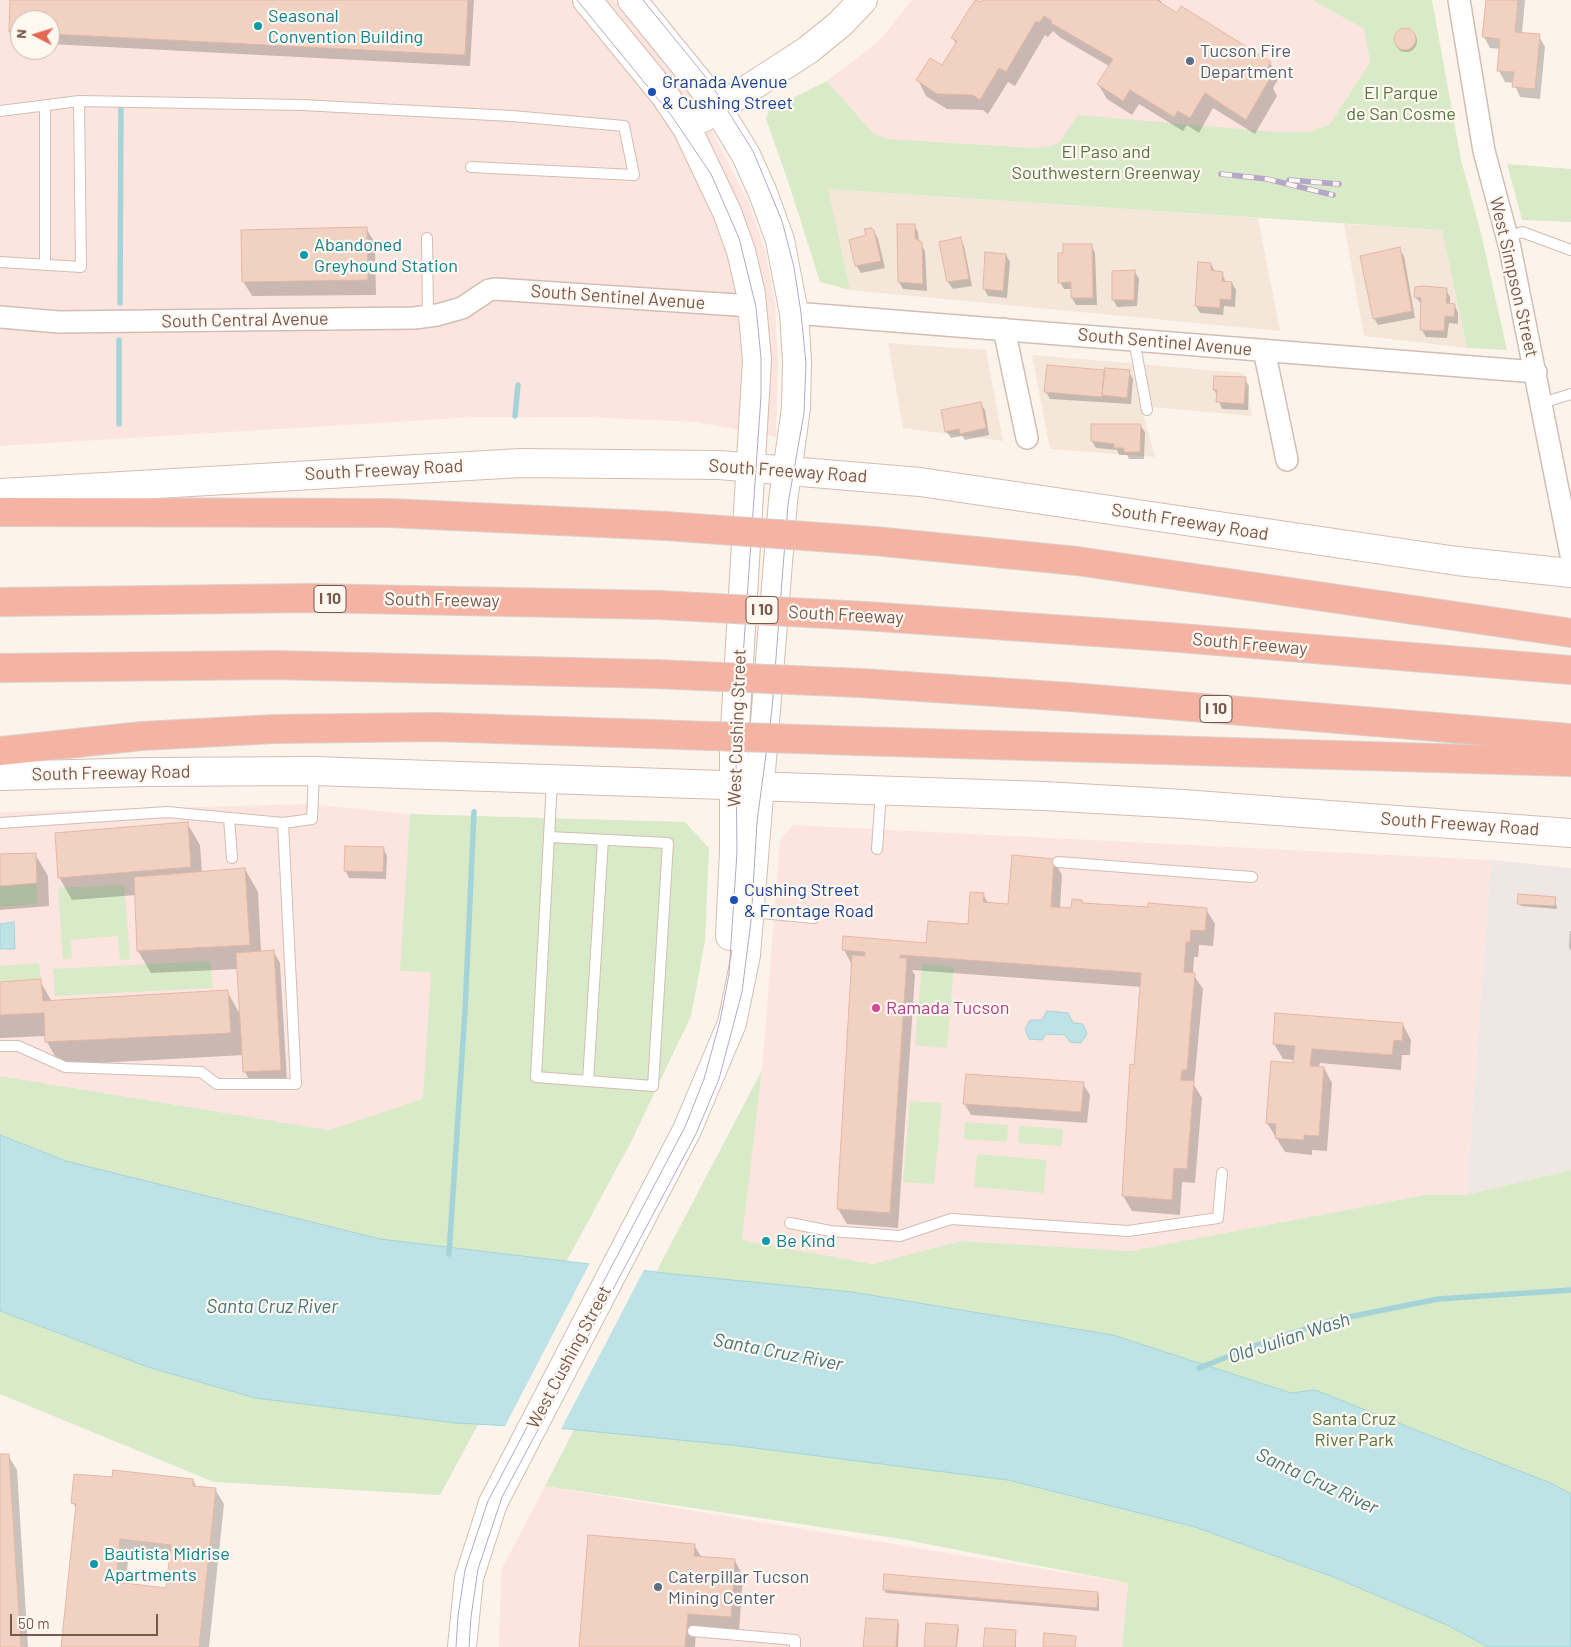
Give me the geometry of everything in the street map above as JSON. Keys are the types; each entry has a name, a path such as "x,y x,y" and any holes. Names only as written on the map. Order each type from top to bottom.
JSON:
{"highway":[{"path":"0,512 351,512 666,526 874,541 1078,561 1571,633"},
{"name":"South Freeway","path":"0,602 311,598 659,605 865,616 1168,637 1571,670"},
{"name":"I 10","path":"0,668 273,665 655,674 860,683 1060,696 1571,738"},
{"path":"0,751 124,737 292,728 435,727 857,742 1571,762"}],"main road":[{"name":"West Cushing Street","path":"462,1647 469,1578 493,1503 687,1130 710,1078 736,1007 746,955 750,912 747,786 751,467 757,360 752,306 746,272 731,224 686,128 664,94 587,0"},
{"name":"West Cushing Street","path":"632,0 719,109 746,155 763,192 784,255 794,313 797,386 747,786 734,859 727,974 710,1078"},
{"path":"686,128 719,109 816,44 863,0"},
{"name":"South Freeway Road","path":"0,493 520,464 612,462 751,467 956,486 1457,561 1571,573"},
{"name":"South Freeway Road","path":"0,776 144,772 314,772 747,786 1173,803 1571,833"}],"street":[{"name":"West Simpson Street","path":"1458,0 1484,151 1508,238 1571,554"},
{"name":"South Sentinel Avenue","path":"484,293 495,289 752,306"},
{"name":"South Central Avenue","path":"0,317 59,322 428,316 462,308 484,293"},
{"name":"South Sentinel Avenue","path":"794,313 1536,372"},
{"path":"1004,330 1026,438"},
{"path":"1264,350 1287,460"}],"lane":[{"path":"0,262 81,267 79,101"},
{"path":"0,112 79,101 302,105 512,116 624,126 634,175 471,167"},
{"path":"45,265 46,105"},
{"path":"1508,238 1522,232 1571,250"},
{"path":"427,238 428,316"},
{"path":"1134,340 1147,410"},
{"path":"1542,403 1571,394"},
{"path":"0,823 167,812 283,823 312,819 314,772"},
{"path":"550,837 668,843 653,1086 536,1077 552,780"},
{"path":"877,849 881,791"},
{"path":"229,818 232,858"},
{"path":"0,1046 18,1046 65,1067 201,1072 218,1084 296,1084 283,823"},
{"path":"588,1081 603,840"},
{"path":"1058,862 1252,877"},
{"path":"750,912 814,918"},
{"path":"790,1223 830,1230 900,1236 951,1219 1128,1232 1218,1218 1222,1173"},
{"path":"693,1631 796,1640 795,1647"}],"shaded area":[{"path":"0,0 614,0 682,83 705,117 750,206 766,254 775,304 778,364 776,437 696,422 582,417 478,417 0,446"},
{"path":"912,0 1312,0 1364,29 1370,62 1330,124 1310,132 1275,132 1058,144 1035,148 890,139 874,134 827,81 880,40"},
{"path":"827,189 1258,218 1280,331 850,290"},
{"path":"1344,224 1442,230 1467,348 1364,336"},
{"path":"888,343 986,350 1003,441 903,428"},
{"path":"1032,355 1244,373 1252,416 1141,406 1155,457 1050,449"},
{"path":"309,804 410,814 401,971 437,972 425,1102 329,1130 0,1076 0,812"},
{"path":"793,825 1491,860 1466,1195 1425,1195 1130,1251 961,1241 872,1264 742,1240 762,1070 780,840"},
{"path":"1491,860 1571,868 1571,1170 1466,1195"},
{"path":"545,1486 1128,1583 1122,1647 499,1647 501,1570"}],"green space":[{"name":"El Paso and Southwestern Greenway","path":"1312,0 1432,0 1461,160 1481,233 1507,350 1467,348 1442,230 828,189 850,290 820,282 766,119 769,110 827,81 874,134 890,139 1035,148 1058,144 1078,115 1275,132 1310,132 1330,124 1370,62 1364,29"},
{"path":"1507,164 1571,169 1571,222 1522,220"},
{"name":"Santa Cruz River Park","path":"410,814 685,822 709,848 705,941 691,1016 631,1142 510,1366 651,1282 762,1070 742,1240 872,1264 961,1241 1130,1251 1425,1195 1466,1195 1571,1170 1571,1647 1122,1647 1128,1583 901,1539 545,1486 579,1420 486,1410 440,1495 214,1482 0,1394 0,1076 329,1130 423,1099 431,972 400,971"},
{"path":"37,883 37,904 0,907 0,886"},
{"path":"124,885 130,959 120,960 118,936 71,940 72,958 63,959 58,888"},
{"path":"210,961 213,988 55,996 53,969"},
{"path":"39,963 41,979 0,982 0,966"},
{"path":"922,964 954,967 947,1048 915,1045"},
{"path":"910,1101 942,1103 934,1184 903,1182"},
{"path":"965,1122 1008,1125 1007,1142 964,1139"},
{"path":"1019,1126 1063,1129 1062,1146 1018,1143"},
{"path":"977,1154 1046,1160 1044,1193 974,1187"}],"water":[{"path":"14,922 15,949 0,949 0,924"},
{"path":"1047,1011 1068,1013 1073,1023 1083,1024 1087,1034 1081,1043 1070,1042 1065,1035 1046,1034 1042,1040 1029,1039 1025,1029 1030,1020 1042,1020"},
{"name":"Santa Cruz River","path":"0,1135 66,1161 380,1239 673,1274 852,1292 1113,1335 1291,1393 1315,1390 1553,1484 1571,1494 1571,1647 1488,1647 1447,1625 1336,1578 1195,1527 1008,1480 731,1445 568,1429 456,1423 255,1398 148,1367 0,1311"}],"pier":[{"path":"591,1261 645,1268 560,1431 504,1428"}],"building":[{"name":"Seasonal Convention Building","path":"10,0 468,0 465,55 60,35 60,10 10,10 9,32"},
{"name":"Tucson Fire Department","path":"975,0 981,2 982,0 1157,0 1177,13 1181,6 1271,62 1263,76 1269,80 1246,120 1205,93 1190,118 1178,111 1174,117 1130,90 1123,101 1097,84 1113,59 1051,23 1052,21 1044,16 1039,23 1036,21 1006,72 999,68 980,100 973,95 937,94 916,80 930,58 942,65 957,41 951,38"},
{"path":"1486,0 1518,0 1515,32 1540,34 1535,89 1512,87 1514,72 1497,71 1500,39 1482,37"},
{"path":"1405,28 1413,31 1416,39 1413,47 1405,50 1397,47 1394,39 1397,31"},
{"path":"897,224 915,224 915,238 922,242 923,284 898,282"},
{"name":"Abandoned Greyhound Station","path":"367,227 368,280 242,282 241,230"},
{"path":"871,228 874,230 881,261 855,266 849,240 866,235 864,229"},
{"path":"961,237 969,279 947,282 939,242"},
{"path":"1063,244 1092,244 1093,298 1071,298 1071,282 1058,283 1058,253 1063,253"},
{"path":"1400,247 1412,311 1373,319 1360,256"},
{"path":"985,252 1006,254 1003,291 983,289"},
{"path":"1198,262 1211,263 1211,270 1223,272 1222,281 1232,282 1231,300 1220,299 1220,308 1195,306"},
{"path":"1135,270 1134,300 1112,300 1112,271"},
{"path":"1415,287 1447,288 1446,303 1455,304 1454,317 1445,316 1444,331 1420,330 1421,298 1414,297"},
{"path":"1047,365 1104,370 1102,397 1044,392"},
{"path":"1105,368 1130,370 1127,398 1102,395"},
{"path":"1214,376 1246,377 1244,404 1216,402 1217,390 1213,390"},
{"path":"981,402 986,428 960,434 959,429 945,432 941,410"},
{"path":"1091,424 1141,424 1140,452 1124,452 1124,448 1114,448 1114,444 1091,441"},
{"path":"188,822 191,867 58,878 55,833"},
{"path":"345,846 384,847 383,872 344,871"},
{"path":"36,853 37,883 0,886 0,854"},
{"name":"Ramada Tucson","path":"1012,855 1054,859 1051,907 1071,908 1072,899 1082,900 1082,903 1148,907 1148,903 1207,908 1205,931 1191,930 1190,942 1186,942 1184,972 1195,973 1187,1070 1182,1070 1181,1080 1194,1081 1187,1169 1174,1168 1172,1200 1122,1196 1130,1064 1134,1065 1141,973 900,955 900,958 907,958 890,1213 837,1209 852,955 865,956 865,952 842,950 843,936 926,943 928,921 968,924 970,892 984,893 983,902 1008,904"},
{"path":"245,868 250,945 137,951 134,877"},
{"path":"1518,894 1556,897 1555,906 1517,904"},
{"path":"274,950 281,1070 243,1072 236,953"},
{"path":"41,979 43,1001 228,990 231,1033 45,1042 44,1013 0,1015 0,982"},
{"path":"1275,1013 1403,1023 1402,1041 1394,1040 1392,1055 1312,1049 1310,1066 1324,1067 1319,1136 1304,1135 1304,1140 1275,1138 1276,1124 1266,1123 1271,1061 1293,1063 1295,1046 1273,1044"},
{"path":"966,1074 1084,1082 1081,1112 963,1104"},
{"path":"0,1454 9,1454 21,1647 0,1647"},
{"name":"Bautista Midrise Apartments","path":"113,1470 193,1479 193,1486 216,1488 199,1647 61,1647 76,1504 71,1503 74,1474 112,1477","holes":["120,1539 171,1545 166,1588 116,1582"]},
{"name":"Caterpillar Tucson Mining Center","path":"588,1535 695,1544 694,1556 735,1559 731,1617 688,1614 685,1647 579,1647"},
{"path":"884,1574 1098,1592 1097,1608 883,1590"},
{"path":"866,1618 898,1620 896,1647 863,1647"},
{"path":"926,1623 958,1625 956,1647 924,1647"},
{"path":"985,1628 1016,1630 1015,1647 983,1647"},
{"path":"1044,1633 1076,1636 1075,1647 1043,1647"}],"waterway":[{"path":"120,303 121,108"},
{"path":"119,340 119,424"},
{"path":"515,416 518,385"},
{"path":"449,1254 465,1011 474,812"},
{"name":"Old Julian Wash","path":"1199,1368 1260,1344 1329,1321 1438,1299 1571,1290"}],"tram line":[{"path":"456,1647 458,1616 465,1570 488,1501 685,1127 704,1079 720,1021 729,974 737,852 736,759 761,396 761,358 756,307 739,238 711,174 671,115 577,0"},
{"path":"469,1647 478,1569 502,1497 696,1134 719,1079 742,992 751,921 757,822 772,709 788,504 804,413 806,364 801,313 794,267 782,221 753,151 709,81 643,0"}],"railway":[{"path":"1221,174 1267,179 1333,195"},
{"path":"1289,180 1339,184"}],"place":[{"name":"Seasonal Convention Building","path":"258,26"},
{"name":"Tucson Fire Department","path":"1190,61"},
{"name":"Granada Avenue & Cushing Street","path":"652,92"},
{"name":"Abandoned Greyhound Station","path":"304,255"},
{"name":"Cushing Street & Frontage Road","path":"734,900"},
{"name":"Ramada Tucson","path":"876,1008"},
{"name":"Be Kind","path":"766,1241"},
{"name":"Bautista Midrise Apartments","path":"94,1564"},
{"name":"Caterpillar Tucson Mining Center","path":"658,1587"}],"park label":[{"name":"El Parque de San Cosme","path":"1401,104"}]}
